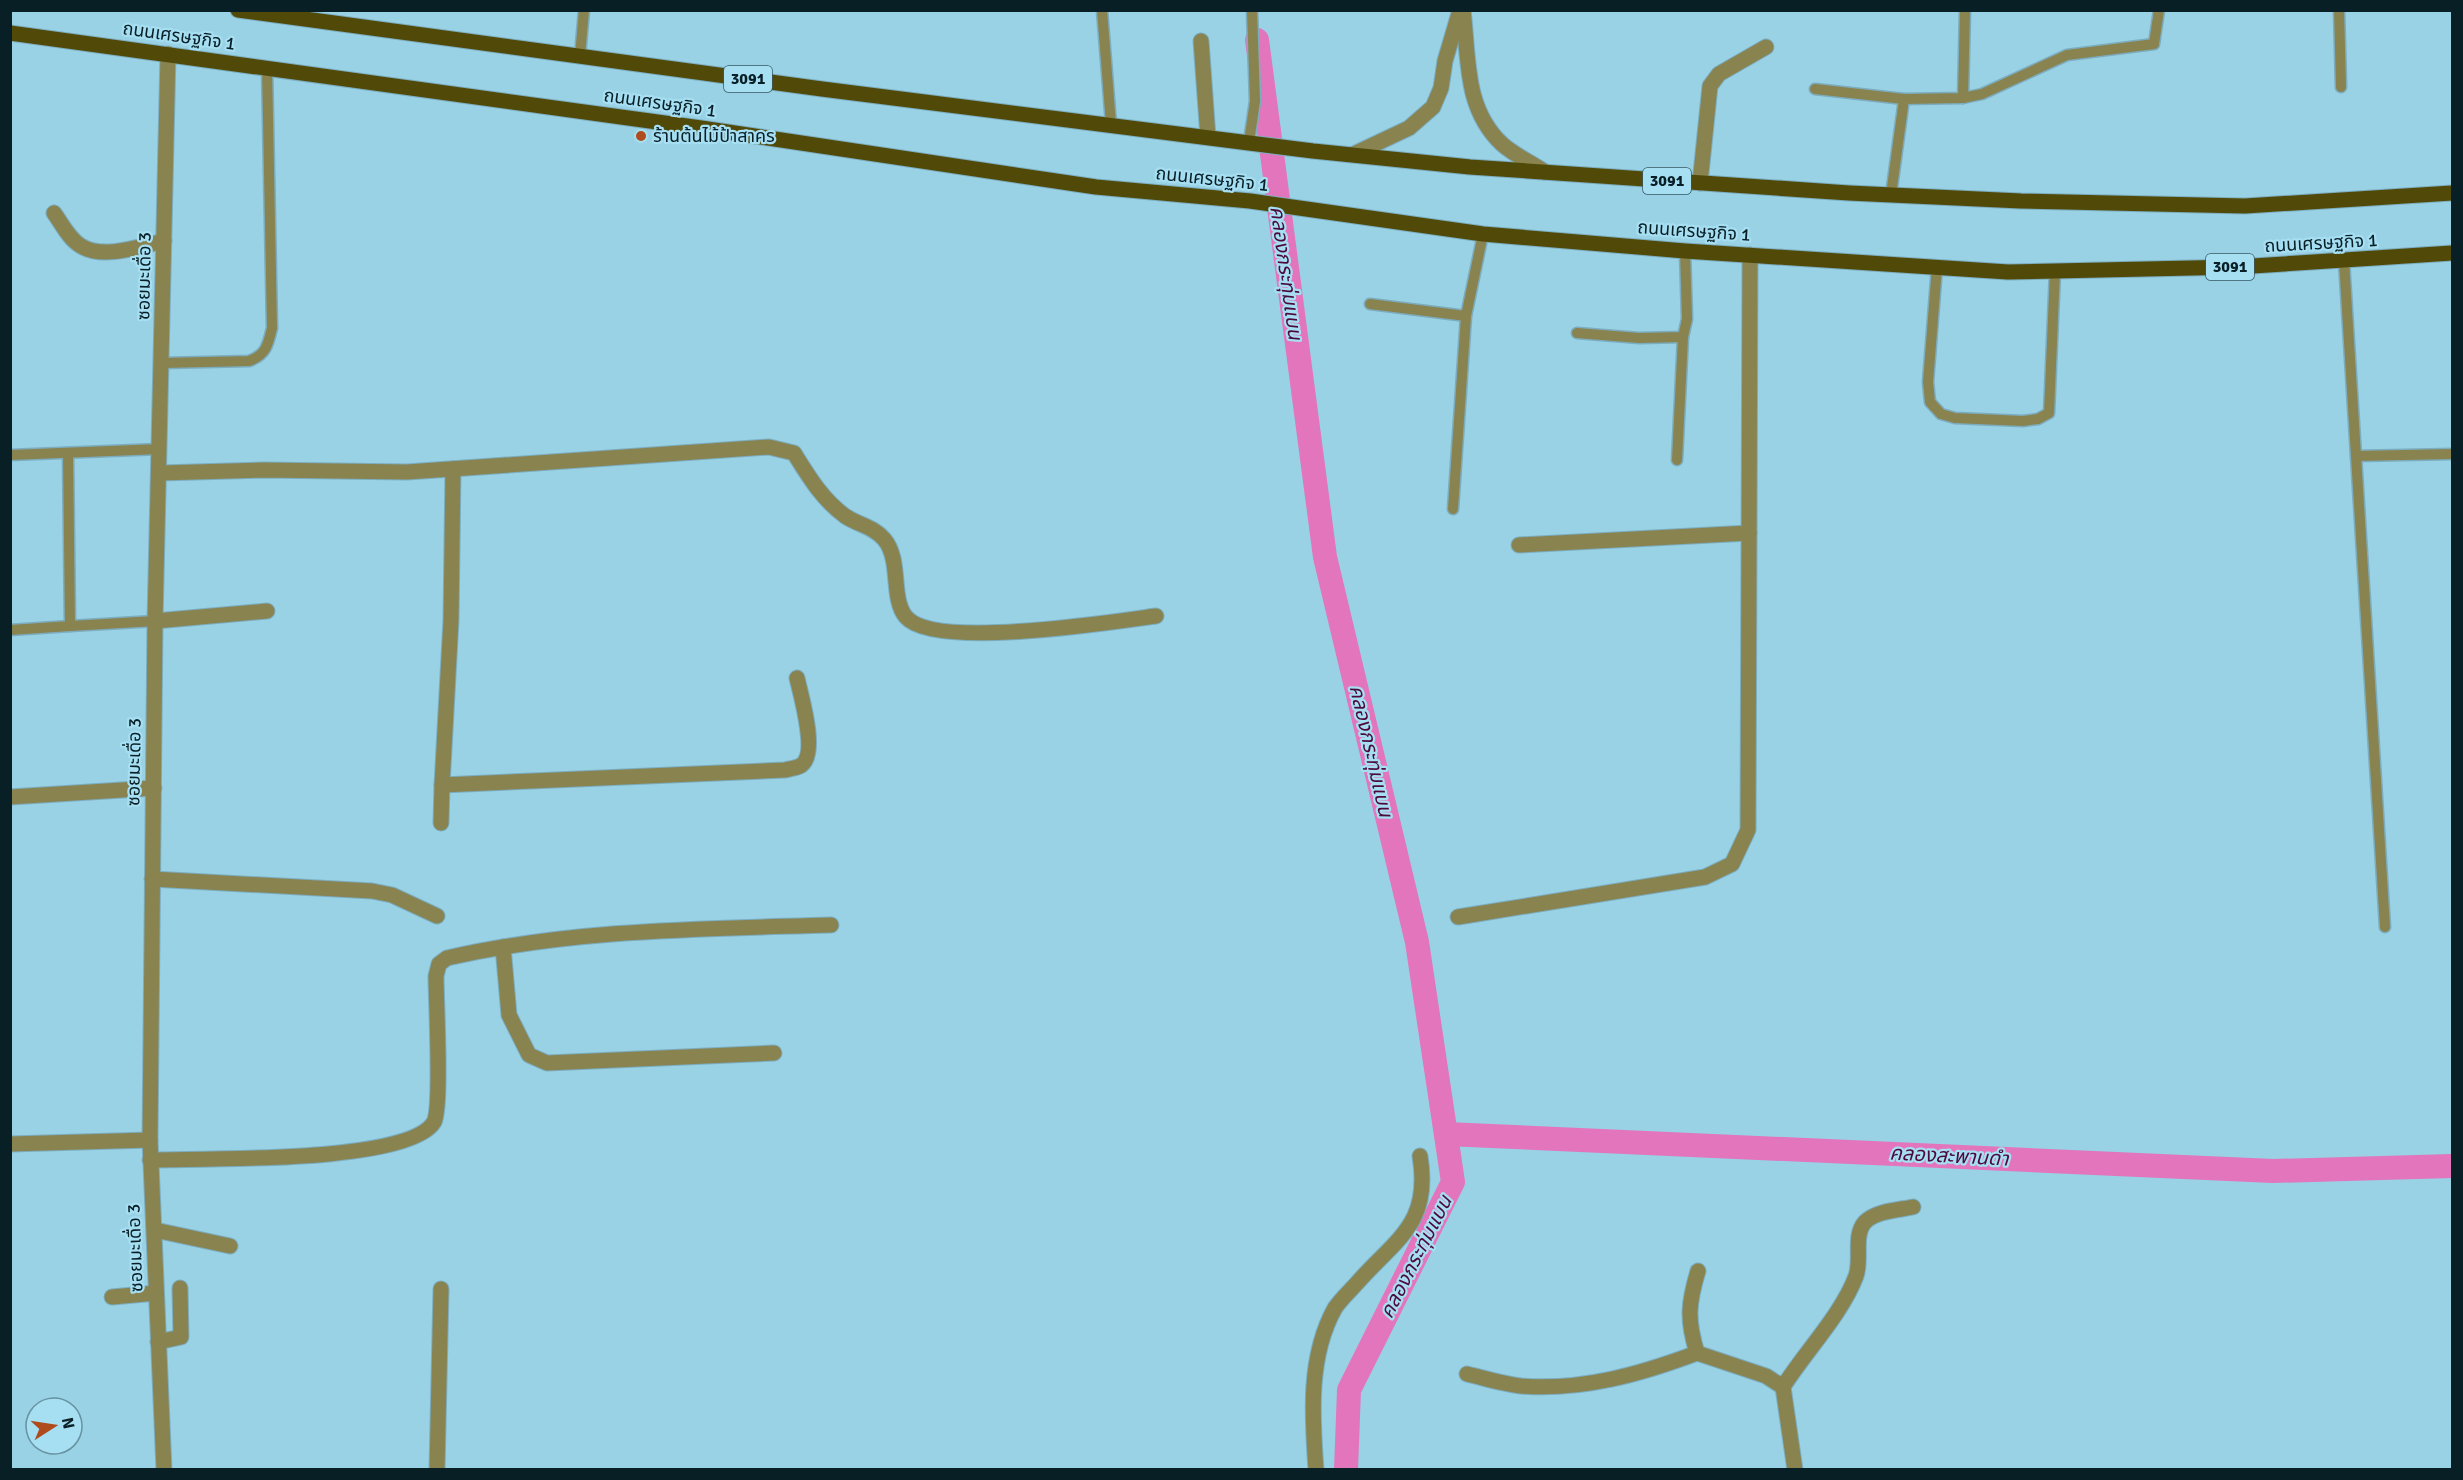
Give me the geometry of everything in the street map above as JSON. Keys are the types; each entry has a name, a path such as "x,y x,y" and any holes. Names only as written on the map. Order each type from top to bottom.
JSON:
{"main road":[{"name":"ถนนเศรษฐกิจ 1","path":"238,10 279,13 580,56 1314,151 1545,172 1891,195 2245,206 2452,193"},
{"name":"ถนนเศรษฐกิจ 1","path":"10,33 1085,185 1250,201 1483,234 1685,251 2008,272 2344,261 2452,253"}],"street":[{"path":"1354,154 1409,128 1433,107 1441,88 1445,61 1462,10"},
{"path":"1462,10 1471,94 1485,123 1503,145 1545,172"},
{"path":"1201,41 1208,137"},
{"path":"1701,183 1710,86 1719,74 1766,47"},
{"name":"ซอยมะเดื่อ 3","path":"164,1470 150,1140 155,621 168,54"},
{"path":"54,213 68,234 81,246 97,251 124,250 164,241"},
{"path":"1458,917 1705,877 1732,864 1748,830 1750,255"},
{"path":"160,473 453,470 769,447 794,453 821,495 847,517 867,525 884,540 893,557 901,607 906,618 920,625 940,633 1062,629 1156,616"},
{"path":"441,823 451,620 453,470"},
{"path":"1519,545 1749,533"},
{"path":"155,621 267,611"},
{"path":"442,785 750,771 800,766 806,760 810,743 797,678"},
{"path":"10,797 154,788"},
{"path":"152,879 372,891 392,895 437,916"},
{"path":"150,1160 358,1152 419,1136 434,1121 437,1100 436,976 439,964 447,958 502,947 602,933 831,925"},
{"path":"502,947 509,1015 529,1055 547,1063 774,1053"},
{"path":"10,1144 150,1140"},
{"path":"1316,1470 1314,1385 1320,1343 1336,1306 1408,1230 1421,1205 1423,1173 1420,1156"},
{"path":"1795,1470 1783,1387 1837,1310 1856,1275 1861,1228 1867,1220 1879,1214 1913,1207"},
{"path":"155,1230 230,1246"},
{"path":"1697,1353 1689,1322 1688,1302 1698,1271"},
{"path":"158,1342 181,1337 180,1288"},
{"path":"437,1470 441,1289"},
{"path":"112,1297 156,1293"},
{"path":"1467,1374 1520,1386 1562,1386 1646,1372 1697,1353 1766,1376 1783,1387"}],"lane":[{"path":"580,56 584,10"},
{"path":"1102,10 1111,124"},
{"path":"1252,10 1254,142"},
{"path":"1964,98 1965,10"},
{"path":"1815,89 1904,99 1964,98 1982,94 2067,55 2154,44 2159,10"},
{"path":"2339,10 2341,87"},
{"path":"162,363 249,362 258,358 267,348 272,328 267,68"},
{"path":"1891,195 1904,99"},
{"path":"1453,509 1466,316 1483,234"},
{"path":"1677,459 1683,337 1687,319 1685,251"},
{"path":"2344,261 2385,927"},
{"path":"1937,267 1928,382 1930,402 1941,414 1955,418 2023,421 2038,419 2049,413 2055,271"},
{"path":"1370,304 1466,316"},
{"path":"1577,333 1639,338 1683,337"},
{"path":"10,455 160,449"},
{"path":"68,453 70,626"},
{"path":"2356,456 2452,454"},
{"path":"10,630 155,621"}],"waterway":[{"name":"คลองกระทุ่มแบน","path":"1257,40 1325,557 1417,942 1453,1182 1349,1390 1346,1470"},
{"name":"คลองสะพานดำ","path":"1446,1134 2273,1171 2452,1166"}],"place":[{"name":"ร้านต้นไม้ป้าสาคร","path":"641,136"}]}
